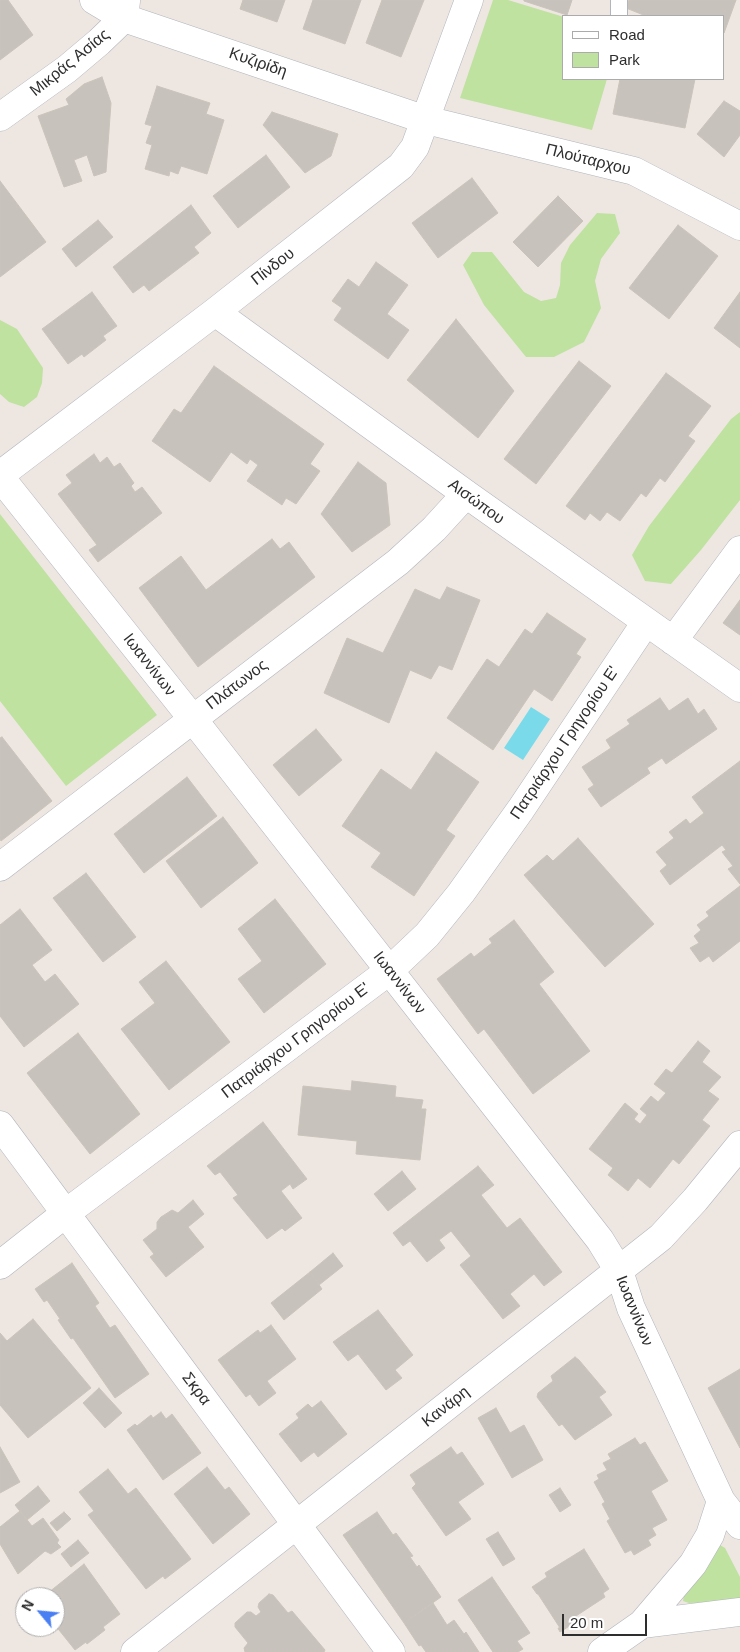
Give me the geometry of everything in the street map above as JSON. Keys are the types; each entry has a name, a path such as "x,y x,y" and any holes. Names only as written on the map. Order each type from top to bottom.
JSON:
{"street":[{"name":"Κυζιρίδη","path":"94,0 125,9 426,120"},
{"name":"Πίνδου","path":"0,476 215,312 401,166 415,148 469,0"},
{"name":"Μικράς Ασίας","path":"0,117 67,69 100,42 125,9"},
{"name":"Πλούταρχου","path":"426,120 634,171 740,226"},
{"name":"Αισώπου","path":"215,312 466,494 740,688"},
{"name":"Ιωαννίνων","path":"0,476 192,718 600,1240 619,1271 631,1308 721,1500 740,1525"},
{"name":"Πλάτωνος","path":"0,867 414,549 466,494"},
{"path":"673,641 740,550"},
{"name":"Πατριάρχου Γρηγορίου Ε'","path":"0,1265 66,1213 389,971 427,935 462,893 521,809 646,622"},
{"name":"Σκρα","path":"0,1125 391,1652"},
{"name":"Κανάρη","path":"135,1652 661,1237 695,1200 740,1145"},
{"path":"602,1652 642,1624 693,1564 710,1535 721,1500"},
{"path":"642,1624 740,1612"}],"lane":[{"path":"619,0 619,15"}],"green space":[{"path":"493,0 508,0 562,16 562,80 607,80 592,130 460,98"},
{"path":"597,213 615,214 620,233 601,259 595,281 601,308 584,342 554,357 526,357 484,305 463,265 472,252 492,252 524,292 541,301 556,298 560,285 561,263 570,245"},
{"path":"0,320 17,329 43,368 42,383 37,397 24,407 9,402 0,394"},
{"path":"740,412 740,500 701,550 671,584 645,581 632,555 649,526 731,419"},
{"path":"0,514 157,715 66,786 0,701"},
{"path":"720,1545 725,1548 740,1577 740,1602 689,1603 683,1601 684,1594 716,1547"}],"water":[{"path":"531,707 550,719 523,760 504,748"}],"building":[{"path":"0,0 8,0 33,35 0,60"},
{"path":"243,0 285,0 277,22 240,9"},
{"path":"313,0 361,0 345,44 303,29"},
{"path":"382,0 424,0 401,57 366,43"},
{"path":"524,0 572,0 567,15"},
{"path":"629,0 736,0 725,30 725,15 644,15 626,8"},
{"path":"102,77 111,103 106,172 94,176 87,155 74,160 82,181 64,187 38,116 69,105 66,99 84,84"},
{"path":"620,80 695,80 685,128 613,114"},
{"path":"157,86 210,103 206,114 224,120 207,174 181,166 178,174 170,171 169,176 145,169 152,145 146,143 152,126 145,124"},
{"path":"724,101 740,111 740,135 724,157 697,134"},
{"path":"272,112 338,134 331,156 305,173 263,125"},
{"path":"266,155 290,187 238,228 213,196"},
{"path":"472,178 498,213 438,258 412,223"},
{"path":"0,181 46,242 0,277"},
{"path":"558,196 583,221 538,267 513,242"},
{"path":"191,205 211,233 194,247 199,253 149,291 144,285 133,293 113,267"},
{"path":"98,220 113,237 76,267 62,249"},
{"path":"678,225 718,256 669,319 629,288"},
{"path":"376,262 408,285 387,314 409,330 388,359 334,320 342,308 332,301 348,279 359,287"},
{"path":"92,292 117,326 103,336 106,340 84,357 82,354 68,364 42,329"},
{"path":"740,292 740,348 714,328"},
{"path":"456,319 514,391 478,438 407,380"},
{"path":"579,361 611,386 536,484 504,459"},
{"path":"214,366 324,444 310,464 320,471 296,504 286,498 282,505 247,481 258,465 250,459 247,464 231,452 210,482 152,441 174,409 181,413"},
{"path":"666,373 711,406 688,436 695,441 665,482 660,478 646,497 641,493 620,521 607,512 600,521 590,513 585,520 566,506"},
{"path":"94,454 100,463 107,457 114,467 120,463 134,483 131,486 135,492 142,487 162,513 98,562 89,550 97,545 58,494 72,483 66,475"},
{"path":"358,462 386,483 390,525 352,552 321,514"},
{"path":"272,539 280,549 289,542 315,577 198,667 139,588 181,556 206,590"},
{"path":"447,587 480,600 452,670 439,665 431,679 410,670 389,723 324,693 347,638 383,653 415,589 440,600"},
{"path":"740,600 740,635 723,623"},
{"path":"547,613 586,639 576,654 581,657 552,701 534,689 493,750 447,718 487,659 499,667 525,629 532,634"},
{"path":"660,698 669,711 688,698 698,714 704,709 717,729 666,764 662,758 647,768 650,773 601,807 588,789 594,785 582,767 611,748 606,740 630,724 627,720"},
{"path":"316,729 342,760 299,796 273,765"},
{"path":"2,737 52,801 1,841 0,738"},
{"path":"436,752 479,782 446,830 455,836 414,896 371,867 381,853 342,826 381,769 411,790"},
{"path":"740,761 740,884 728,869 733,866 722,852 726,850 722,845 670,885 660,871 667,865 656,852 674,838 669,832 686,819 690,824 704,813 692,797"},
{"path":"187,777 217,816 144,873 114,834"},
{"path":"223,817 258,863 201,908 166,861"},
{"path":"578,838 654,924 605,967 524,875 547,855 553,861"},
{"path":"86,873 136,937 103,962 53,898"},
{"path":"740,886 740,941 713,962 709,956 700,962 690,948 699,943 694,936 701,930 697,925 709,916 706,912"},
{"path":"275,899 326,964 264,1013 238,979 262,961 238,929"},
{"path":"20,909 52,950 32,965 45,982 55,974 79,1004 24,1047 0,1016 0,925"},
{"path":"514,920 554,972 539,984 590,1051 533,1094 484,1029 478,1034 437,979 471,953 474,957 492,943 489,939"},
{"path":"166,961 230,1042 169,1090 121,1029 155,1003 139,982"},
{"path":"78,1033 140,1114 90,1154 27,1073"},
{"path":"698,1041 710,1051 702,1062 721,1077 708,1091 719,1099 702,1120 710,1126 679,1164 673,1159 650,1188 638,1178 628,1191 608,1175 613,1168 589,1149 625,1103 638,1114 634,1119 640,1124 647,1115 640,1109 651,1096 658,1102 666,1093 654,1084 666,1069 672,1073"},
{"path":"352,1081 396,1086 395,1097 423,1100 421,1109 426,1109 420,1160 356,1154 357,1141 298,1135 303,1086 351,1091"},
{"path":"263,1122 307,1179 293,1189 290,1184 281,1191 302,1218 285,1231 282,1228 267,1239 233,1198 238,1195 220,1172 215,1175 207,1166"},
{"path":"478,1166 494,1185 481,1195 507,1228 520,1218 562,1272 544,1286 534,1274 510,1294 520,1306 503,1319 460,1265 471,1256 451,1231 439,1240 445,1248 427,1262 410,1241 403,1246 393,1233"},
{"path":"402,1171 416,1189 388,1211 374,1194"},
{"path":"193,1200 204,1214 188,1227 204,1247 166,1277 150,1257 154,1254 143,1240 157,1229 157,1222 161,1217 172,1210 178,1213"},
{"path":"333,1253 343,1266 319,1285 310,1272"},
{"path":"72,1263 99,1303 95,1306 110,1328 115,1325 149,1374 115,1398 73,1338 71,1339 47,1300 44,1302 35,1289"},
{"path":"310,1272 322,1289 284,1320 271,1303"},
{"path":"378,1310 413,1355 395,1370 402,1378 386,1390 358,1354 348,1361 333,1342"},
{"path":"33,1319 91,1388 28,1438 0,1405 0,1333 7,1341"},
{"path":"271,1325 296,1359 267,1381 276,1393 259,1406 250,1394 246,1397 218,1360 258,1330 260,1333"},
{"path":"575,1357 606,1392 599,1397 612,1415 575,1440 562,1424 559,1426 537,1397 538,1393 553,1381 551,1376"},
{"path":"740,1369 740,1448 708,1388"},
{"path":"99,1388 122,1413 105,1428 83,1403"},
{"path":"321,1401 347,1434 318,1457 314,1452 301,1462 279,1434 299,1418 296,1414 308,1404 312,1408"},
{"path":"496,1408 510,1433 524,1425 543,1460 512,1478 478,1418"},
{"path":"161,1412 166,1419 172,1414 201,1453 163,1480 127,1430 135,1424 137,1426 151,1415 153,1418"},
{"path":"635,1438 640,1445 645,1442 668,1481 651,1491 667,1520 652,1528 656,1535 648,1540 651,1545 634,1555 631,1550 625,1553 607,1521 610,1519 602,1504 605,1502 594,1482 599,1479 597,1475 607,1470 603,1463 611,1459 608,1454"},
{"path":"0,1447 20,1482 0,1493"},
{"path":"451,1447 457,1455 462,1452 484,1484 458,1502 471,1519 446,1536 412,1488 416,1484 410,1475"},
{"path":"207,1467 225,1490 229,1487 250,1514 213,1544 174,1494"},
{"path":"108,1469 128,1494 136,1488 191,1559 165,1579 163,1576 146,1589 88,1515 94,1511 79,1492"},
{"path":"38,1486 50,1501 27,1520 15,1505"},
{"path":"560,1488 571,1505 560,1512 549,1495"},
{"path":"20,1511 32,1526 43,1518 59,1540 57,1543 61,1547 51,1554 45,1551 18,1574 0,1544 0,1527"},
{"path":"64,1512 71,1519 57,1531 50,1523"},
{"path":"377,1512 393,1535 396,1533 413,1556 410,1557 417,1567 419,1565 441,1597 404,1623 343,1535"},
{"path":"498,1532 515,1559 503,1566 486,1539"},
{"path":"78,1540 89,1553 71,1567 61,1554"},
{"path":"584,1549 609,1589 603,1593 605,1597 576,1616 579,1620 560,1632 558,1628 560,1628 532,1587 547,1577 545,1573"},
{"path":"84,1564 120,1614 103,1627 105,1630 87,1644 86,1642 75,1650 65,1637 65,1587 55,1587"},
{"path":"492,1577 530,1633 517,1641 523,1649 518,1652 493,1652 458,1600"},
{"path":"269,1594 273,1595 288,1613 292,1611 325,1650 324,1652 245,1652 244,1648 248,1643 235,1627 235,1623 247,1612 251,1612 256,1616 261,1612 258,1607 259,1603"},
{"path":"433,1603 447,1625 454,1620 464,1634 466,1632 479,1652 426,1652 421,1645 419,1646 404,1623"}]}
